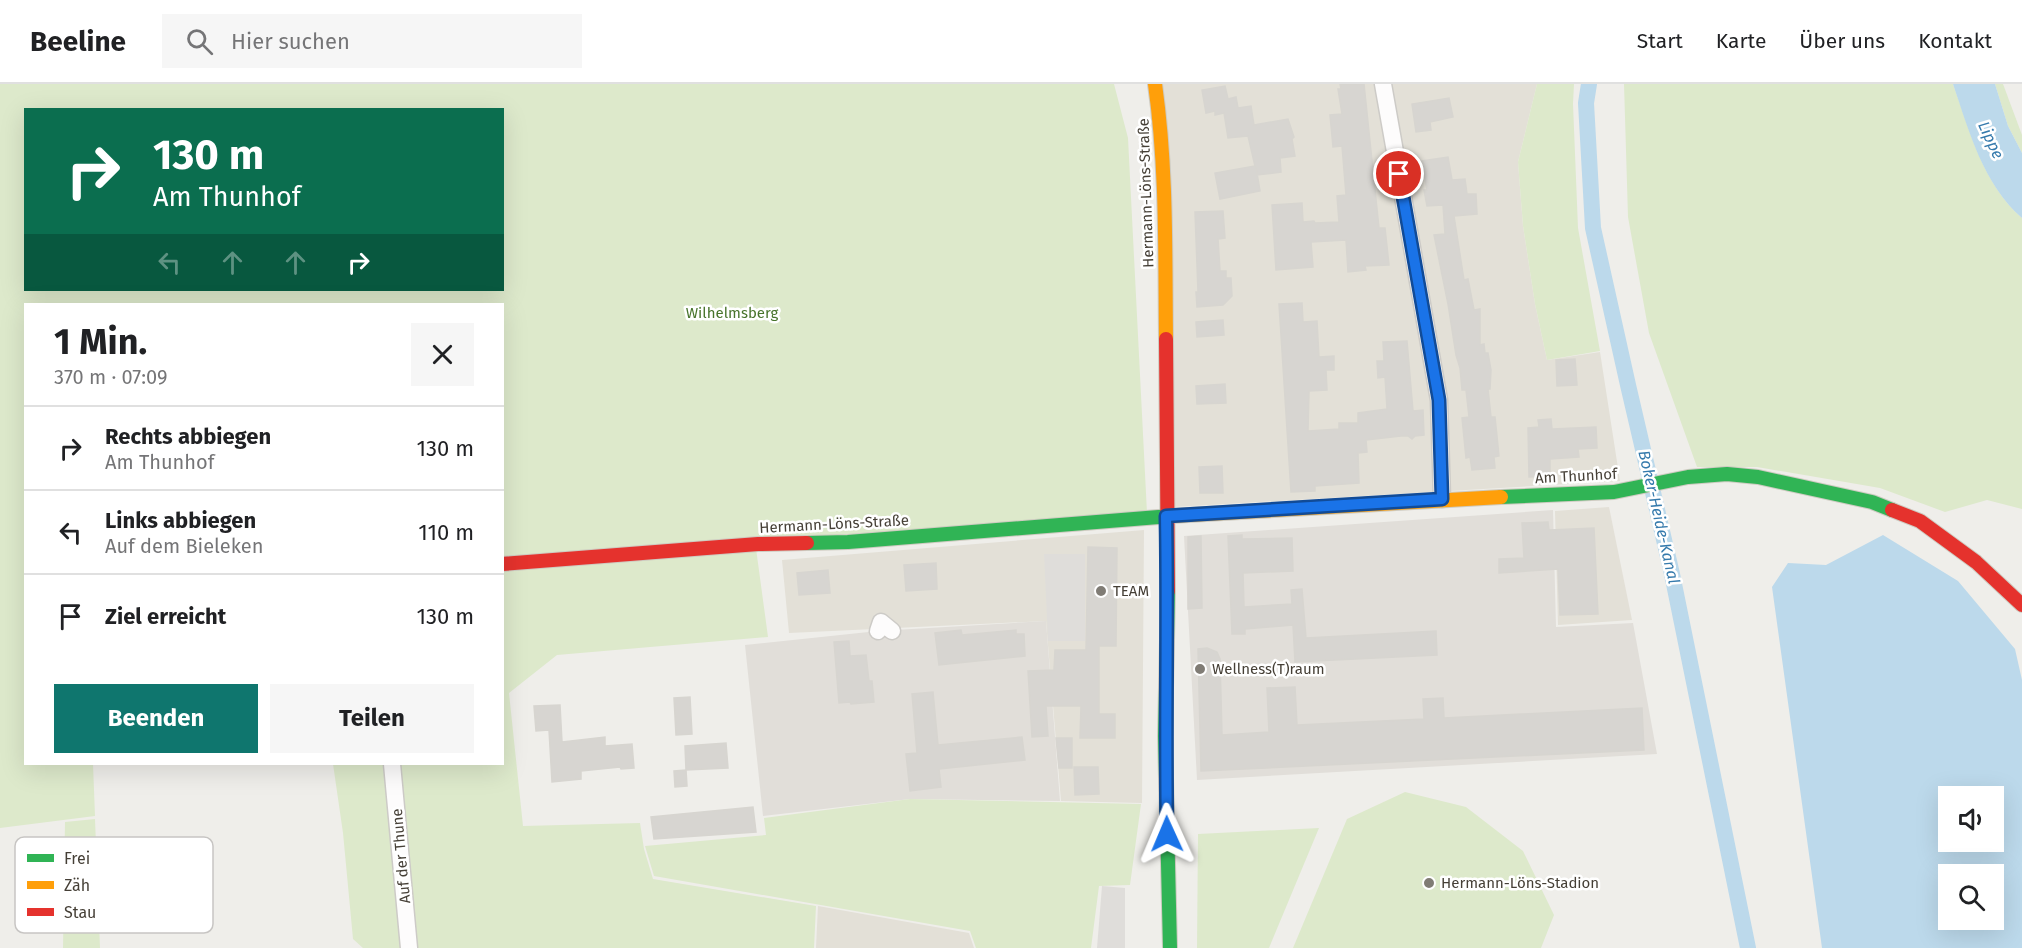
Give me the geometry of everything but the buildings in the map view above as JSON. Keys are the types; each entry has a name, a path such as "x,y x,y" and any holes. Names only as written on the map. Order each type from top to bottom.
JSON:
{"street":[{"name":"Hermann-Löns-Straße","path":"1155,84 1162,133 1165,210 1168,625 1165,736 1170,948"},
{"path":"1383,84 1439,400 1442,499"},
{"name":"Am Thunhof","path":"1166,516 1620,491 1676,479 1727,474 1758,477 1872,502 1920,521 1976,562 2022,605"},
{"name":"Hermann-Löns-Straße","path":"504,564 758,544 848,542 1166,516"},
{"name":"Auf der Thune","path":"392,765 410,948"}],"shaded area":[{"path":"1163,84 1537,84 1518,162 1523,226 1535,304 1547,360 1600,352 1620,481 1174,507"},
{"path":"1609,507 1632,620 1558,625 1555,511"},
{"path":"1553,510 1556,627 1633,623 1657,754 1197,780 1184,536"},
{"path":"1144,530 1142,803 1061,801 1046,621 789,633 782,560"},
{"path":"1044,554 1085,554 1085,641 1048,641"},
{"path":"1046,621 1060,801 910,799 763,816 745,645 878,631"},
{"path":"1102,886 1125,888 1125,948 1097,948"},
{"path":"818,906 969,933 974,948 816,948"}],"green space":[{"name":"Wilhelmsberg","path":"0,84 1114,84 1128,138 1147,513 755,541 768,637 557,655 509,693 523,826 640,823 644,849 653,879 816,906 814,948 363,948 353,939 343,833 333,765 504,765 504,303 24,303 24,765 93,765 95,816 0,828"},
{"path":"1537,84 1574,84 1578,228 1600,351 1547,360 1535,304 1523,226 1518,162"},
{"path":"1624,84 1953,84 1979,156 1997,189 2022,218 2022,509 1987,500 1945,512 1880,488 1757,467 1697,467 1649,333 1628,217"},
{"path":"1995,84 2003,84 2022,135 2022,153 2008,126"},
{"name":"Hermann-Löns-Stadion","path":"1405,792 1466,807 1523,851 1554,915 1541,948 1293,948 1347,819"},
{"path":"910,799 1141,804 1130,885 1099,886 1091,948 976,948 970,931 654,876 645,846 766,835 764,818"},
{"path":"95,819 96,837 65,837 65,822"},
{"path":"1319,828 1269,948 1197,948 1198,834"},
{"path":"63,933 99,933 100,948 63,948"}],"water":[{"name":"Lippe","path":"1953,84 1995,84 2008,126 2022,153 2022,218 2008,204 1987,173"},
{"path":"1883,535 1958,581 2015,649 2022,680 2022,948 1822,948 1772,587 1788,563 1826,565"}],"waterway":[{"name":"Boker-Heide-Kanal","path":"1589,84 1586,103 1593,228 1672,574 1748,948"}],"traffic: fast":[{"path":"1501,497 1614,492 1688,477 1727,474 1758,477 1872,502 1892,510"},
{"path":"807,543 848,542 1171,516"},
{"path":"1168,591 1165,736 1170,948"}],"traffic: slow":[{"path":"1155,84 1162,148 1166,339"},
{"path":"1171,516 1501,497"}],"traffic: jam":[{"path":"1166,339 1168,591"},
{"path":"1892,510 1920,521 1976,562 2022,605"},
{"path":"504,564 758,544 807,543"}],"place":[{"name":"TEAM","path":"1101,591"},
{"name":"Wellness(T)raum","path":"1200,669"},
{"name":"Hermann-Löns-Stadion","path":"1429,883"}],"route":[{"path":"1167,834 1166,516 1442,499 1439,400 1399,174"}]}
